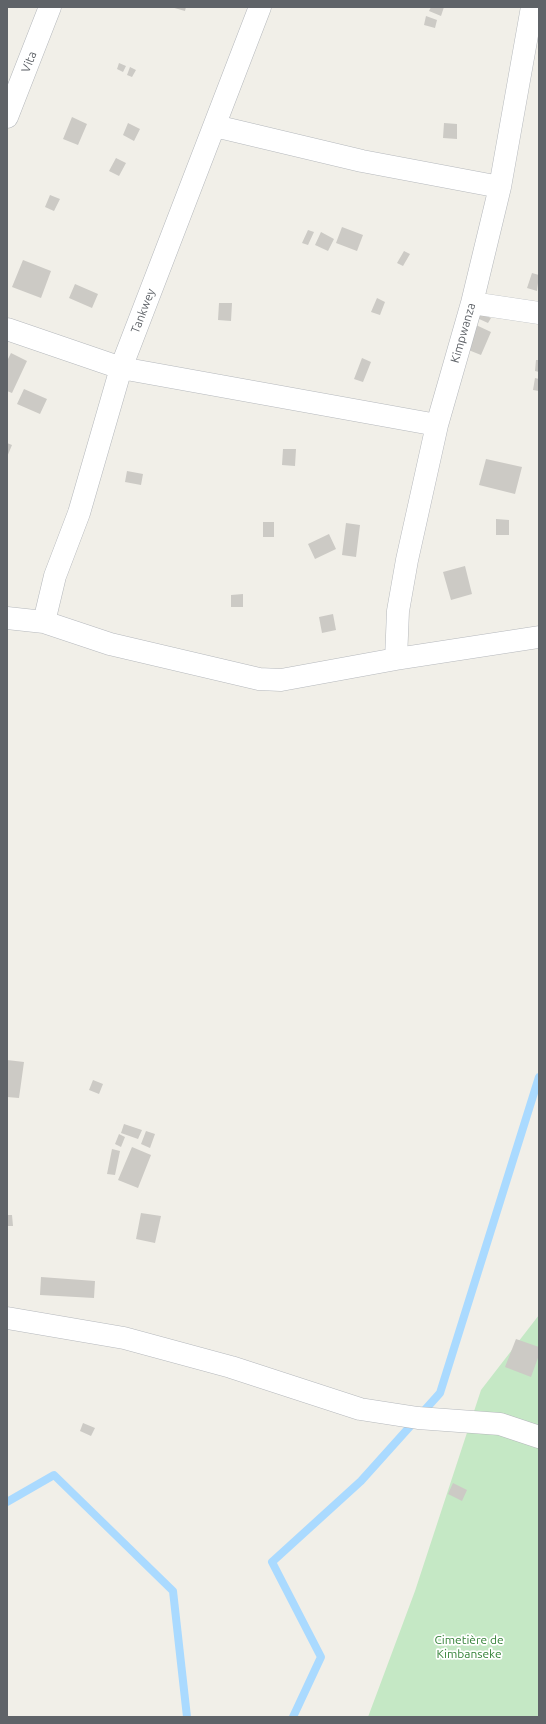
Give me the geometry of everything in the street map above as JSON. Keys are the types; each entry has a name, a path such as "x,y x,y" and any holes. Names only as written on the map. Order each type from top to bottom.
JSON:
{"street":[{"name":"Vita","path":"7,117 50,7"},
{"name":"Tankwey","path":"44,622 55,576 79,513 121,368 260,7"},
{"name":"Kimpwanza","path":"396,660 398,611 407,560 437,425 472,303 500,187 532,7"},
{"path":"215,126 362,161 500,187"},
{"path":"472,303 539,313"},
{"path":"7,329 121,368 437,425"},
{"path":"7,618 44,622 110,644 259,679 281,680 539,637"},
{"path":"7,1318 124,1338 231,1367 360,1409 418,1418 500,1424 539,1437"}],"green space":[{"name":"Cimetière de Kimbanseke","path":"539,1315 539,1717 368,1717 415,1591 481,1390"}],"building":[{"path":"171,7 186,7 185,11"},
{"path":"431,7 444,7 441,16 429,11"},
{"path":"426,16 437,20 435,28 424,25"},
{"path":"119,63 126,66 123,72 117,69"},
{"path":"130,67 136,70 132,77 127,75"},
{"path":"72,117 87,124 78,145 63,139"},
{"path":"128,123 140,129 134,141 123,135"},
{"path":"444,123 457,124 457,139 443,138"},
{"path":"116,158 126,163 119,176 109,171"},
{"path":"50,195 60,199 54,211 45,207"},
{"path":"342,227 363,235 357,251 336,243"},
{"path":"308,230 314,232 308,245 302,243"},
{"path":"321,232 334,239 328,251 315,245"},
{"path":"404,251 410,254 403,266 397,263"},
{"path":"23,260 51,271 41,298 12,287"},
{"path":"532,273 539,275 537,291 527,288"},
{"path":"75,284 98,294 92,308 69,298"},
{"path":"377,298 385,302 380,315 371,312"},
{"path":"219,303 232,303 231,321 218,320"},
{"path":"480,313 491,318 488,323 477,318"},
{"path":"476,325 491,332 481,355 466,349"},
{"path":"11,353 27,361 12,393 7,391 7,361"},
{"path":"362,358 371,362 363,382 354,379"},
{"path":"536,360 539,360 539,372 535,371"},
{"path":"535,378 539,379 539,391 533,390"},
{"path":"24,389 47,399 40,414 17,404"},
{"path":"7,443 12,445 7,457"},
{"path":"283,449 296,449 295,466 282,465"},
{"path":"486,459 522,467 515,494 479,485"},
{"path":"127,471 143,474 141,485 125,482"},
{"path":"496,519 509,520 509,535 496,535"},
{"path":"263,522 274,522 274,537 263,537"},
{"path":"346,523 360,525 356,557 342,555"},
{"path":"329,534 336,549 315,559 308,544"},
{"path":"465,566 472,594 451,600 443,572"},
{"path":"243,594 243,607 231,607 231,595"},
{"path":"333,614 336,630 322,633 319,617"},
{"path":"7,1060 24,1062 19,1098 7,1097"},
{"path":"93,1080 103,1084 99,1094 89,1090"},
{"path":"124,1124 142,1130 138,1139 121,1133"},
{"path":"146,1131 155,1134 150,1148 141,1144"},
{"path":"119,1134 125,1137 121,1147 115,1144"},
{"path":"132,1147 151,1155 138,1188 118,1180"},
{"path":"112,1149 120,1151 115,1175 107,1174"},
{"path":"141,1213 161,1216 155,1243 136,1239"},
{"path":"7,1215 12,1215 13,1226 7,1226"},
{"path":"41,1277 95,1281 94,1298 40,1295"},
{"path":"516,1339 539,1347 539,1355 531,1377 505,1367"},
{"path":"83,1423 95,1428 91,1436 80,1431"},
{"path":"453,1483 467,1490 462,1501 448,1494"}],"waterway":[{"path":"293,1717 321,1657 272,1562 361,1481 440,1393 539,1077"},
{"path":"7,1502 54,1475 173,1591 187,1717"}]}
